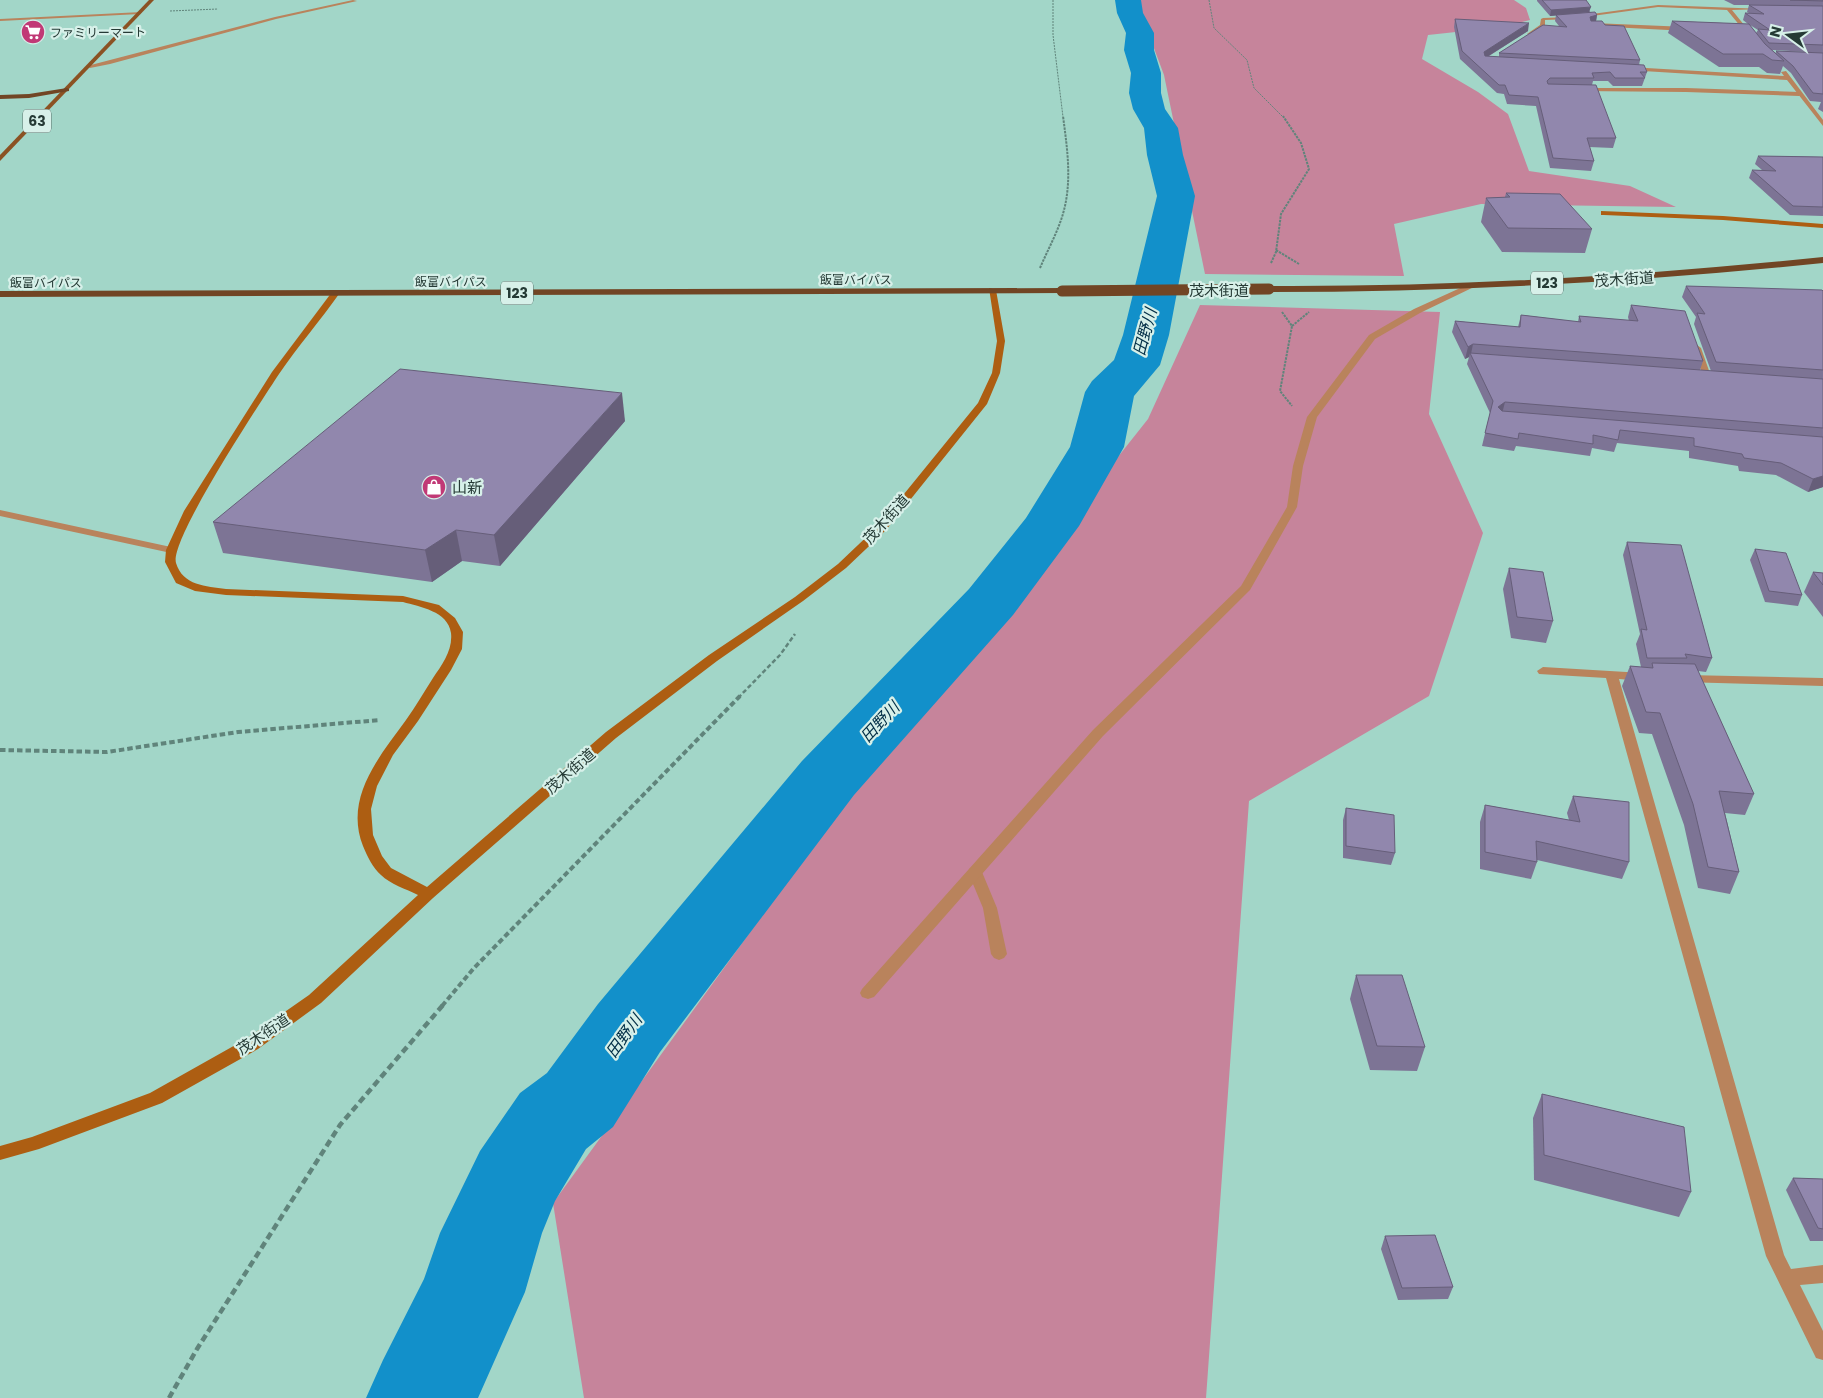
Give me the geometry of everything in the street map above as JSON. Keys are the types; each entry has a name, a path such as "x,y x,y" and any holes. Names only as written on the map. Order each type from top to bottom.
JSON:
{"highway":[{"path":"0,90 38,88 67,90"},
{"path":"0,97 30,96 67,90"},
{"name":"茂木街道","path":"992,290 1269,290 1472,286 1576,282 1694,274 1823,260"},
{"name":"飯富バイパス","path":"0,294 992,290"}],"main road":[{"name":"63","path":"0,160 152,0"}],"street":[{"path":"90,66 274,18 355,1"},
{"path":"1527,36 1543,26 1542,19 1570,18 1658,6 1766,9"},
{"path":"1728,9 1753,40"},
{"path":"0,20 140,13"},
{"path":"1593,25 1689,30"},
{"path":"1738,32 1747,32"},
{"path":"1623,69 1789,78"},
{"path":"1780,69 1789,78 1807,105 1823,124"},
{"path":"1578,90 1686,90 1799,94"},
{"path":"1807,105 1815,105"},
{"path":"1604,214 1723,218 1823,226"},
{"path":"868,993 1098,732 1246,588 1292,507 1298,466 1312,417 1372,337 1417,311 1472,286"},
{"name":"茂木街道","path":"0,1153 33,1144 156,1098 252,1044 315,999 428,894 612,734 713,658 799,599 842,566 882,528 982,404 996,373 1000,341 992,290"},
{"path":"335,294 276,372 189,511 171,550 170,562 180,581 195,588 226,592 403,599 435,607 449,618 457,632 456,649 445,670 412,721 387,754 370,786 364,809 366,835 375,857 386,872 428,894"},
{"path":"1695,343 1713,379 1698,378"},
{"path":"0,513 171,550"},
{"path":"1543,671 1612,677 1823,682"},
{"path":"1612,677 1776,1256 1823,1351"},
{"path":"975,872 990,908 1000,954"},
{"path":"1786,1278 1823,1274"}],"path":[{"path":"1030,290 1064,211 1067,195 1069,162 1053,35 1053,0"},
{"path":"1209,0 1214,28 1247,60 1254,88 1279,111 1301,143 1309,169 1281,214 1276,252 1269,268"},
{"path":"1280,310 1292,326 1280,391 1294,408 1312,417"},
{"path":"169,1398 196,1349 340,1125 474,968 780,655 797,630"},
{"path":"0,750 107,752 238,732 363,720 412,721"}],"shaded area":[{"path":"1136,0 1514,0 1526,8 1530,20 1502,27 1428,35 1422,59 1478,92 1508,114 1529,171 1630,186 1676,207 1481,204 1394,224 1404,276 1205,274 1164,75"},
{"path":"1200,305 1440,312 1429,414 1483,533 1429,696 1249,801 1206,1398 584,1398 553,1203 847,799 1148,419"}],"building":[{"path":"1542,0 1586,0 1591,7 1551,10"},
{"path":"1790,0 1823,0 1823,1"},
{"path":"1749,5 1823,6 1823,45 1769,43 1758,29 1770,30 1745,13 1764,14"},
{"path":"1595,12 1597,15 1590,17 1591,21 1602,21 1605,25 1624,26 1640,60 1499,53 1543,25 1567,27 1556,15"},
{"path":"1455,19 1529,23 1484,52 1485,56 1644,65 1647,72 1640,72 1645,78 1615,78 1610,72 1592,73 1594,78 1550,78 1547,81 1548,84 1596,85 1616,138 1587,138 1594,161 1553,158 1538,97 1509,95 1505,85 1499,85 1462,51"},
{"path":"1672,21 1749,24 1765,44 1784,61 1772,60 1763,54 1723,54"},
{"path":"1776,51 1823,53 1823,94 1813,93 1793,66"},
{"path":"1758,156 1823,157 1823,207 1793,206 1752,170 1776,171"},
{"path":"1506,193 1560,194 1592,229 1508,228 1486,198 1510,197"},
{"path":"1686,286 1822,290 1823,370 1716,362 1697,313 1705,314"},
{"path":"1631,305 1685,311 1703,361 1473,344 1468,347 1455,321 1520,327 1521,315 1581,322 1579,316 1638,321"},
{"path":"1470,353 1823,379 1823,428 1505,402 1498,407 1502,411 1823,437 1823,476 1813,479 1781,463 1744,458 1742,454 1694,446 1694,438 1620,430 1618,440 1593,435 1593,444 1519,433 1518,439 1485,433 1493,401"},
{"name":"山新","path":"400,369 622,393 494,535 456,530 425,550 213,522"},
{"path":"1627,542 1681,545 1712,658 1685,654 1687,658 1647,658 1641,629 1647,630"},
{"path":"1755,549 1786,553 1802,595 1769,591"},
{"path":"1509,568 1543,572 1553,621 1517,617"},
{"path":"1813,572 1823,573 1823,585"},
{"path":"1652,663 1695,664 1754,794 1719,791 1739,872 1708,867 1693,804 1660,713 1646,712 1630,666 1653,668"},
{"path":"1573,796 1629,802 1629,862 1536,841 1537,862 1485,852 1485,805 1580,822"},
{"path":"1346,808 1394,815 1395,853 1346,846"},
{"path":"1356,975 1402,975 1425,1047 1377,1046"},
{"path":"1542,1094 1684,1127 1691,1192 1544,1155"},
{"path":"1793,1178 1823,1179 1823,1229 1818,1228"},
{"path":"1435,1235 1453,1287 1402,1288 1385,1236"}],"waterway":[{"name":"田野川","path":"422,1398 472,1292 491,1233 515,1181 553,1121 580,1100 629,1028 828,778 991,602 1050,526 1097,447 1110,392 1136,365 1146,335 1176,196 1165,155 1161,128 1149,109 1145,93 1146,73 1139,50 1140,33 1130,13 1128,0"}],"place":[{"name":"ファミリーマート","path":"33,32"},
{"name":"山新","path":"434,487"}]}
